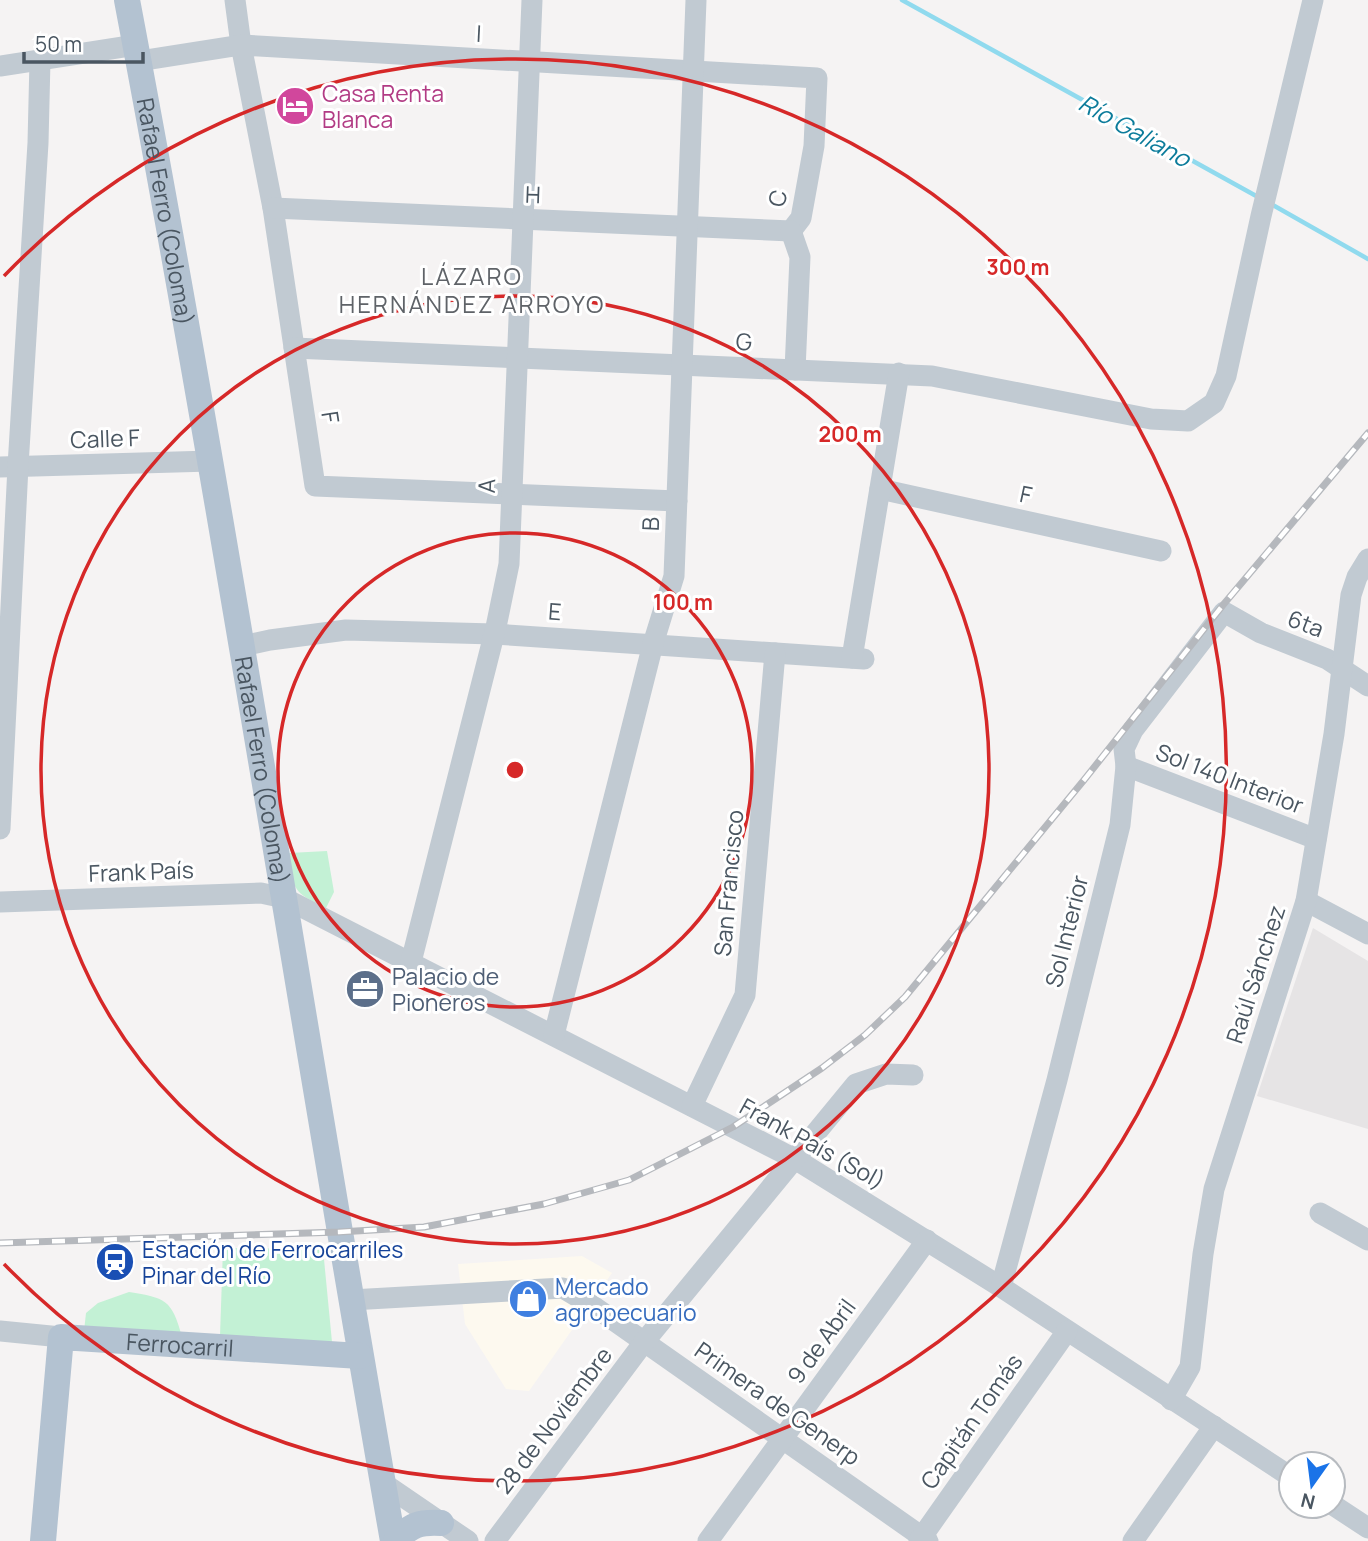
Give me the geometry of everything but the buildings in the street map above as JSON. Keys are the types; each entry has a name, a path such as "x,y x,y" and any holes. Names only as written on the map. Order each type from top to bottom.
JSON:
{"main road":[{"name":"Rafael Ferro (Coloma)","path":"127,0 211,461 320,1122 395,1541"},
{"name":"Ferrocarril","path":"61,1337 360,1356"},
{"path":"43,1541 61,1337"},
{"path":"395,1541 421,1522 441,1523"}],"street":[{"name":"F","path":"235,0 241,45 273,208 316,486 677,501"},
{"name":"A","path":"411,961 494,634 509,564 532,0"},
{"name":"B","path":"554,1035 653,644 674,576 696,0"},
{"name":"G","path":"294,348 899,373 932,376 1151,419 1188,421 1214,403 1226,376 1313,0"},
{"name":"I","path":"0,66 40,60 241,45 817,78"},
{"path":"0,829 9,467 38,143 40,60"},
{"name":"C","path":"795,370 800,257 792,231 802,218 814,146 817,78"},
{"name":"H","path":"273,208 792,231"},
{"path":"880,489 899,373"},
{"name":"Calle F","path":"9,467 211,461"},
{"name":"F","path":"880,489 1161,551"},
{"name":"E","path":"243,646 270,639 346,629 494,634 858,659 880,489"},
{"name":"Raúl Sánchez","path":"1171,1400 1190,1367 1203,1254 1214,1189 1306,901 1343,670 1351,595 1357,577 1368,559"},
{"name":"6ta","path":"1224,612 1261,634 1327,659 1368,686"},
{"name":"Sol Interior","path":"1001,1287 1057,1080 1119,825 1126,766 1124,749 1133,730 1224,612"},
{"name":"San Francisco","path":"692,1107 745,995 775,653"},
{"name":"Sol 140 Interior","path":"1126,766 1316,839"},
{"name":"Frank País","path":"0,902 261,893 284,898"},
{"name":"Frank País (Sol)","path":"284,898 795,1159 1001,1287 1277,1468"},
{"path":"1306,901 1368,934"},
{"name":"28 de Noviembre","path":"495,1541 644,1342 856,1084 886,1074 913,1075"},
{"path":"1320,1213 1368,1240"},
{"name":"9 de Abril","path":"708,1541 927,1240"},
{"name":"Primera de Generp","path":"351,1300 563,1288 596,1308 923,1539"},
{"name":"Ferrocarril","path":"0,1331 61,1337"},
{"name":"Capitán Tomás","path":"923,1539 1067,1331"},
{"path":"1133,1541 1214,1426"},
{"path":"383,1483 468,1541"},
{"path":"1347,1514 1368,1528"},
{"path":"1364,1541 1368,1536"}],"shaded area":[{"path":"1313,928 1368,961 1368,1129 1257,1096"},
{"name":"Mercado agropecuario","path":"582,1256 612,1273 529,1391 506,1389 465,1324 458,1264"}],"green space":[{"path":"327,851 334,892 326,908 296,888 289,853"},
{"path":"223,1248 323,1249 332,1342 220,1336"},
{"path":"129,1292 165,1302 175,1315 182,1337 84,1331 86,1313 98,1303"}],"waterway":[{"name":"Río Galiano","path":"902,0 1258,197"},
{"name":"Río Galiano","path":"1271,204 1368,259"}],"railway":[{"path":"0,1243 424,1227 544,1204 629,1180 733,1127 822,1068 865,1035 905,997 1084,780 1223,605 1368,433"}],"place":[{"name":"Casa Renta Blanca","path":"295,106"},
{"name":"Palacio de Pioneros","path":"365,989"},
{"name":"Estación de Ferrocarriles Pinar del Río","path":"115,1262"},
{"name":"Mercado agropecuario","path":"528,1299"}],"district":[{"name":"LÁZARO HERNÁNDEZ ARROYO","path":"472,289"}]}
